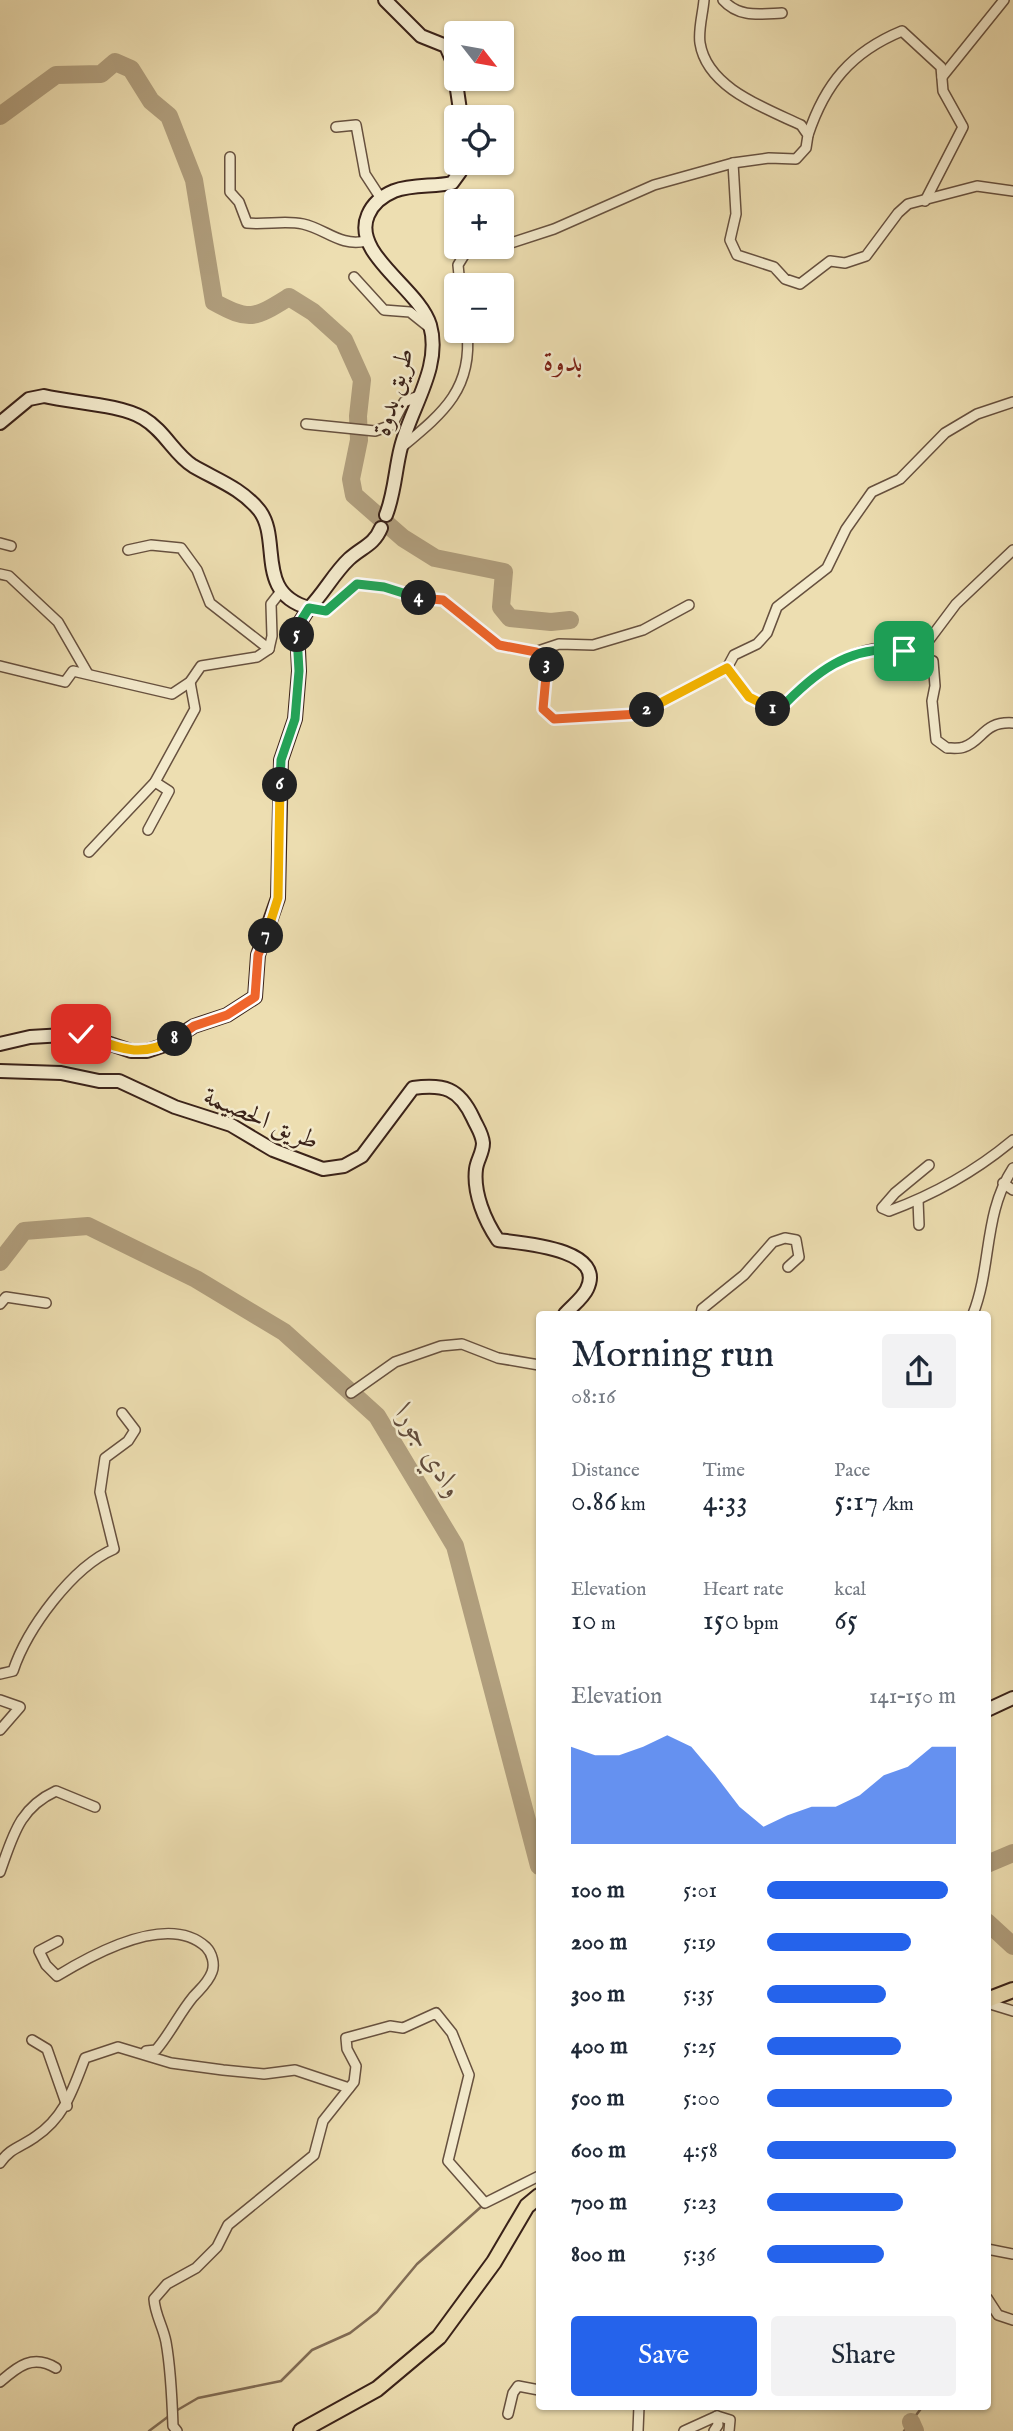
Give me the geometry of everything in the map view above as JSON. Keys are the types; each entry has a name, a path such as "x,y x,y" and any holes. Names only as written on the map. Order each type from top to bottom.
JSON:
{"main road":[{"path":"991,1999 1013,1990"},
{"path":"301,2431 377,2389 439,2337 494,2262 527,2206 536,2198"}],"street":[{"path":"385,0 421,36 446,46 453,62 459,105"},
{"path":"704,0 700,42 710,69 727,86 801,125 808,135"},
{"path":"723,0 732,10 747,14 782,13"},
{"path":"942,77 1004,0"},
{"path":"514,242 554,229 654,185 733,163 769,158 796,159 806,148 820,101 850,62 883,39 902,31 941,66 943,91 963,127 925,201"},
{"path":"335,127 356,125 365,174 380,197"},
{"path":"230,158 230,192 239,202 247,223 298,223 329,237 355,244 366,241 363,226 370,209 380,197 397,189 452,183 458,175"},
{"path":"733,163 736,214 730,240 737,255 774,267 785,279 800,284 830,261 845,263 866,256 898,213 908,204 977,186 1013,191"},
{"name":"طريق بدوة","path":"0,1044 30,1037 81,1034 131,1051 147,1051 162,1046 194,1026 227,1015 255,997 258,955 278,898 281,760 295,719 299,671 297,627 348,560 376,541 386,514 401,447 421,395 433,352 430,328 417,300 366,241"},
{"path":"354,277 384,310 410,312 430,328"},
{"path":"401,447 450,404 467,369 467,343"},
{"path":"306,424 375,431 392,425 404,402 421,395"},
{"path":"0,423 29,399 44,396 142,417 165,434 190,464 230,484 262,514 270,564 282,590 294,604 326,611 357,584 384,587 422,599 443,600 499,645 536,652 548,660 543,709 554,719 639,714 727,668 734,655 757,644 767,633 776,607 827,568 846,529 872,492 900,479 945,433 977,414 1013,402"},
{"path":"0,543 11,546"},
{"path":"128,550 151,545 181,548 197,570 210,603 269,649"},
{"path":"917,656 956,604 1013,550"},
{"path":"0,574 9,576 58,622 88,674"},
{"path":"0,666 65,682 73,671 173,694 190,682 201,666 257,657 269,649 271,604 282,590"},
{"path":"536,652 559,643 593,645 643,630 689,605"},
{"path":"727,668 749,697 778,711 801,687 834,662 881,648 933,661 935,686 932,701 936,740 947,748 965,747 983,731 1000,723 1013,723"},
{"path":"89,852 155,782 195,709 190,682"},
{"path":"148,830 169,791 155,782"},
{"name":"طريق الحصيمة","path":"0,1071 61,1073 99,1081 119,1081 175,1107 231,1125 273,1150 323,1169 344,1166 362,1156 413,1088 432,1085 450,1088 469,1107 481,1131 481,1156 476,1170 480,1197 485,1221 498,1240 562,1250 579,1260 588,1273 587,1289 568,1311"},
{"path":"929,1165 895,1193 882,1208 888,1211 918,1200 960,1177 1013,1140"},
{"path":"974,1311 983,1290 993,1210 1003,1183 1013,1168"},
{"path":"1003,1183 1013,1190"},
{"path":"918,1200 919,1225"},
{"path":"702,1311 755,1262 762,1251 785,1238 796,1240 799,1247 799,1257 788,1267"},
{"path":"0,1304 6,1297 46,1303"},
{"path":"351,1393 395,1362 441,1346 462,1344 498,1358 536,1364"},
{"path":"0,1674 13,1671 20,1652 69,1581 99,1556 114,1549 100,1492 105,1458 128,1441 135,1430 122,1413"},
{"path":"991,1708 1013,1698"},
{"path":"0,1700 20,1707 0,1730"},
{"path":"0,1872 22,1820 36,1800 56,1791 95,1807"},
{"path":"58,1941 39,1951 46,1965 57,1976 117,1942 162,1934 177,1933 199,1940 211,1951 214,1969 204,1988 192,1998 156,2050 141,2052"},
{"path":"991,2003 1013,2011"},
{"path":"177,2431 173,2426 166,2340 155,2314 154,2299 167,2284 196,2268 217,2247 228,2225 314,2155 323,2121 355,2082 356,2066 347,2049 346,2038 390,2025 403,2028 436,2013 452,2033 469,2075 448,2161 485,2203 536,2178"},
{"path":"32,2040 47,2049 67,2106"},
{"path":"0,2163 9,2150 34,2138 67,2106 85,2058 118,2047 172,2063 223,2070 264,2074 295,2070 349,2088"},
{"path":"991,2250 1013,2254"},
{"path":"991,2304 998,2315 1013,2320"},
{"path":"0,2382 30,2360 45,2361 56,2368"},
{"path":"508,2414 513,2393 518,2386 536,2389"},
{"path":"638,2431 639,2410"},
{"path":"684,2431 717,2416 730,2420 729,2431"},
{"path":"714,2431 718,2425 717,2416"}],"waterway":[{"path":"0,116 56,75 101,74 115,62 131,69 151,101 169,116 194,180 214,302 236,313 252,315 289,297 313,312 344,340 362,380 358,416 359,440 351,479 354,495 403,538 435,558 504,572 501,607 510,618 551,622 570,620"},
{"name":"وادي جورا","path":"0,1262 24,1231 88,1226 196,1279 284,1332 377,1416 455,1546 536,1855"},
{"name":"وادي جورا","path":"991,1862 1013,1853"},
{"path":"991,1926 1013,1946"},
{"path":"174,2412 198,2398 281,2381 312,2350 350,2333 377,2312 417,2264 482,2206"},
{"path":"904,2431 920,2410"},
{"path":"149,2431 169,2416"},
{"path":"911,2422 915,2431"}],"district":[{"name":"بدوة","path":"563,363"}],"route":[{"path":"81,1034 131,1051 147,1051 162,1046 194,1026 227,1015 255,997 258,955 272,923 278,898 281,760 295,719 299,671 297,627 309,608 326,611 340,602 357,584 384,587 422,599 443,600 499,645 536,652 548,660 543,709 554,719 639,714 692,690 727,668 749,697 778,711 801,687 834,662 881,648 904,651"}]}
